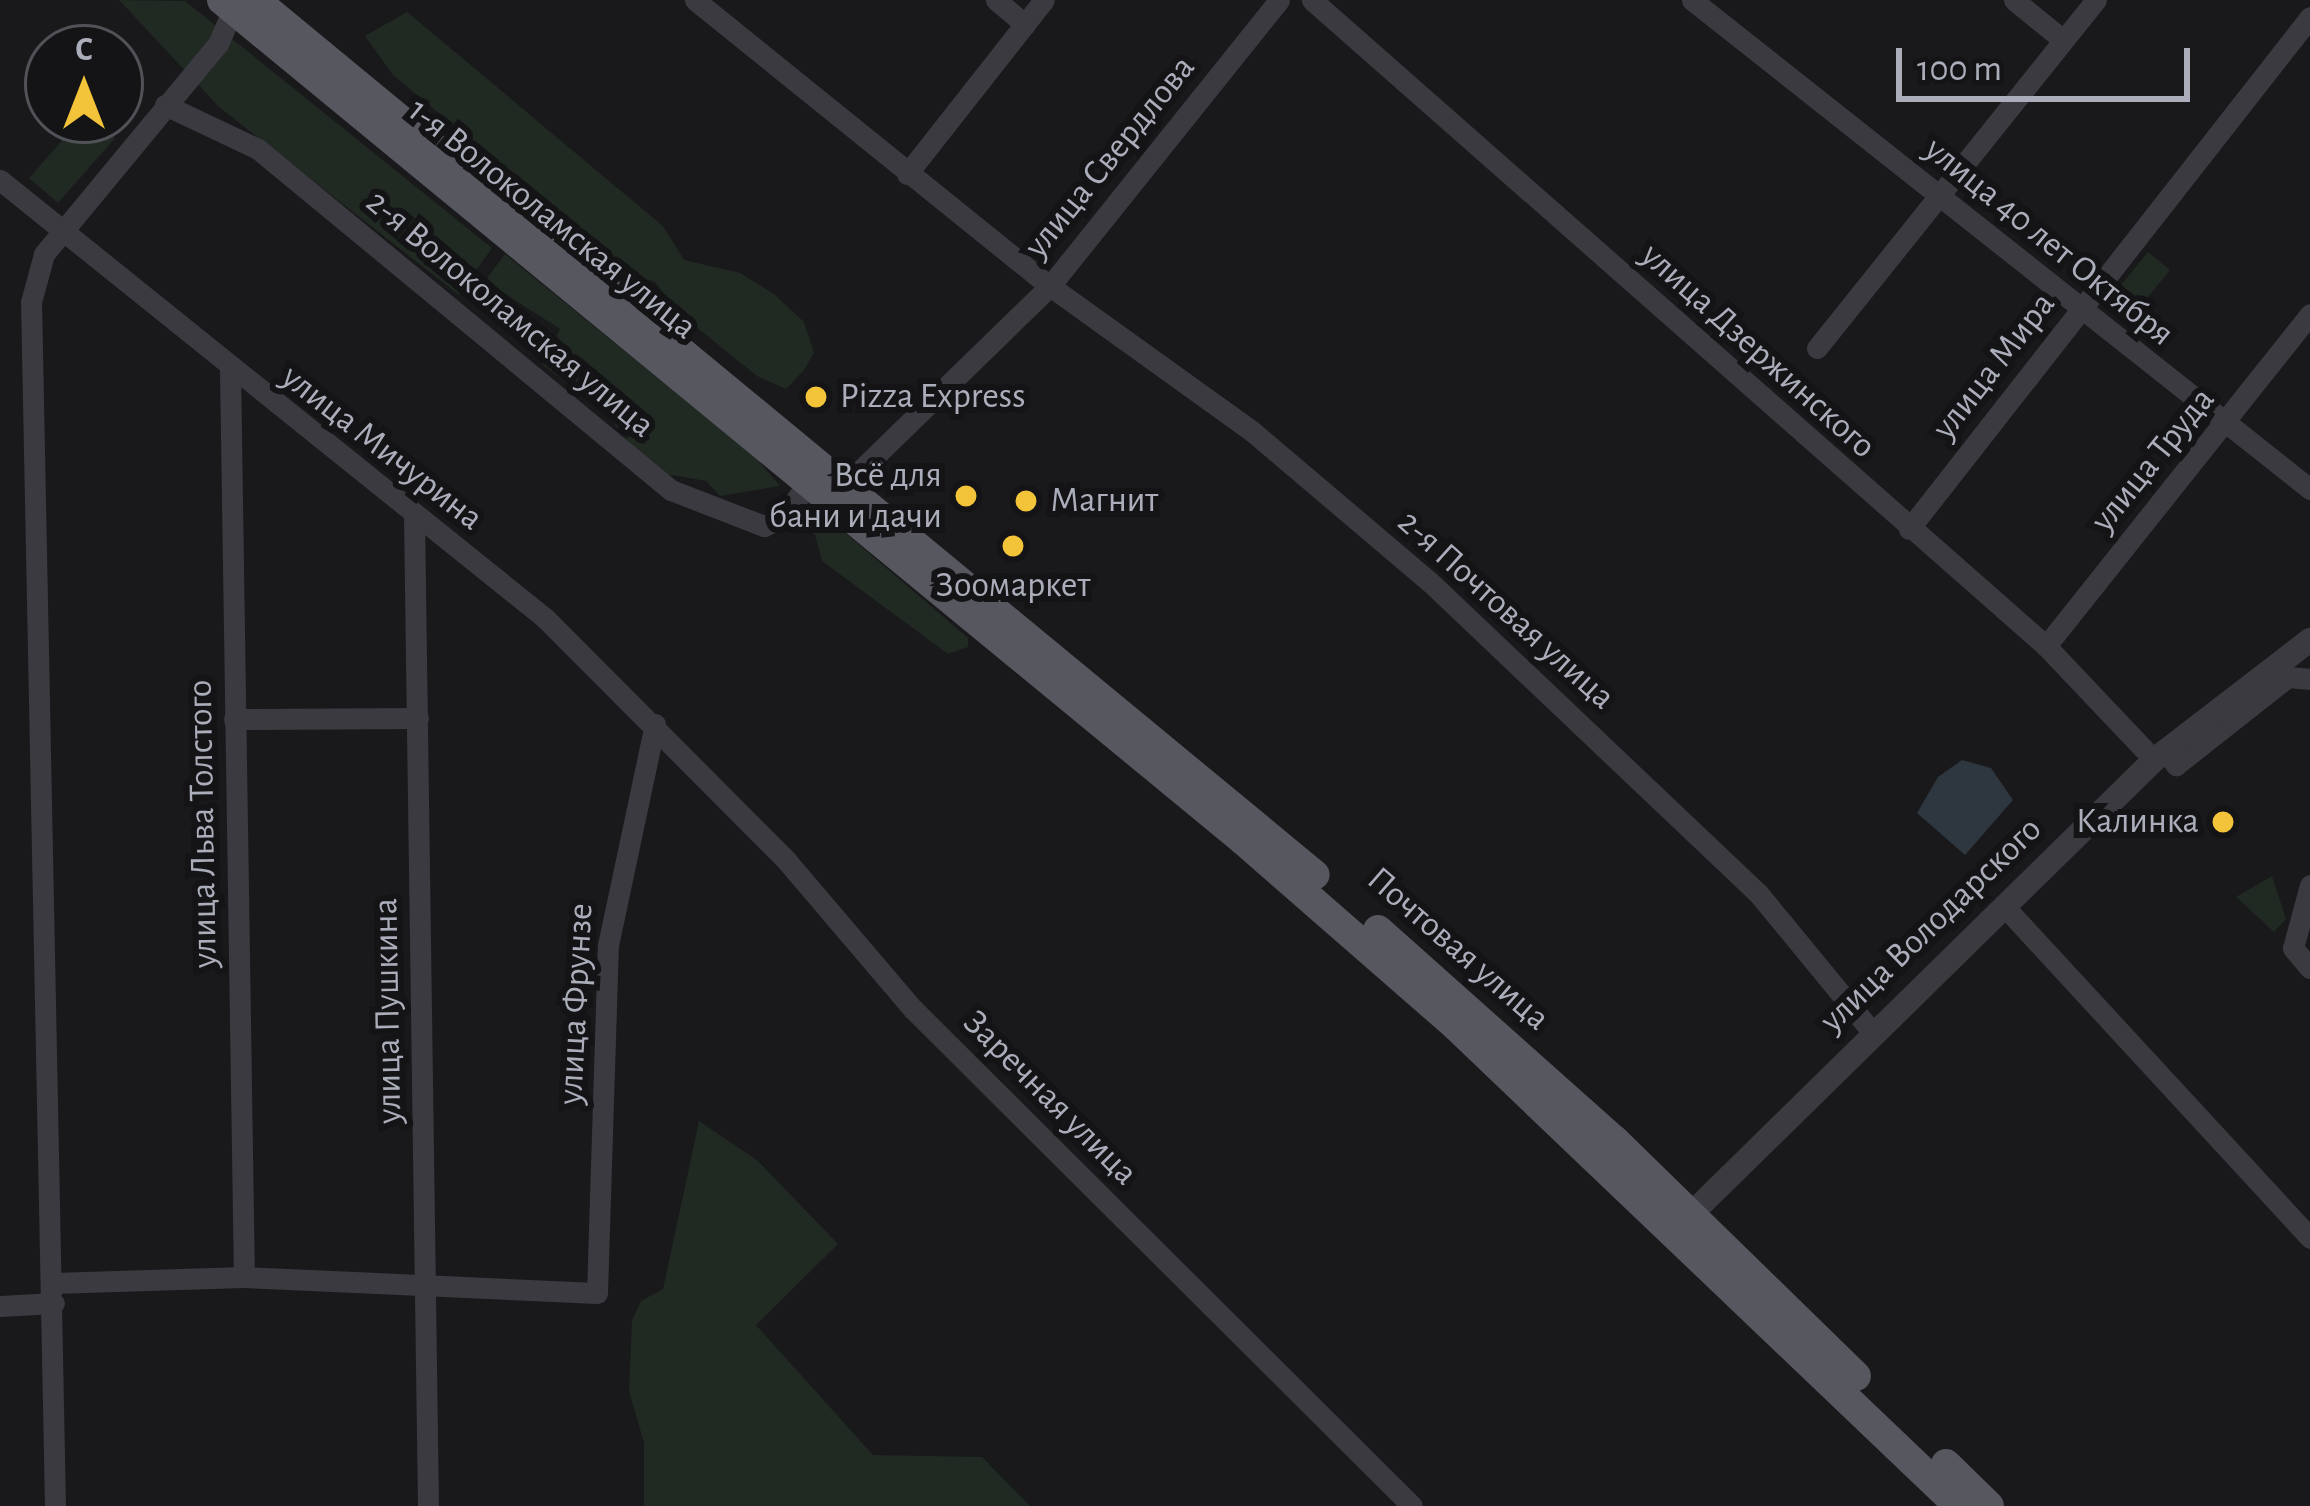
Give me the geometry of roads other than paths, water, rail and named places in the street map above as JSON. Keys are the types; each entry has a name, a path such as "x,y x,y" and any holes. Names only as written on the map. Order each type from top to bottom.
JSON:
{"main road":[{"name":"1-я Волоколамская улица","path":"237,3 829,488"},
{"name":"Почтовая улица","path":"829,488 1276,841 1989,1506"},
{"name":"Почтовая улица","path":"1681,1223 1959,1506"}],"street":[{"name":"2-я Почтовая улица","path":"695,0 1050,286 1253,432 1431,583 1758,893 1872,1032"},
{"path":"996,0 1025,24"},
{"path":"908,174 1044,0"},
{"name":"улица Свердлова","path":"829,488 1050,286 1279,0"},
{"name":"улица Дзержинского","path":"1312,0 2046,646 2159,755"},
{"name":"улица 40 лет Октября","path":"1692,0 2310,489"},
{"path":"2014,0 2062,39"},
{"path":"1817,348 2096,0"},
{"path":"55,1506 32,302 44,254 218,44 237,3"},
{"name":"улица Мира","path":"1909,529 2310,17"},
{"name":"2-я Волоколамская улица","path":"166,105 258,149 671,490 764,526 829,488"},
{"name":"улица Мичурина","path":"0,180 230,370 545,618 656,724"},
{"name":"улица Труда","path":"2046,646 2310,314"},
{"name":"улица Льва Толстого","path":"230,370 244,1277"},
{"name":"улица Пушкина","path":"414,516 428,1506"},
{"name":"улица Володарского","path":"1681,1223 2159,755 2310,640"},
{"path":"2159,755 2176,765 2288,677 2310,679"},
{"path":"234,719 418,718"},
{"name":"улица Фрунзе","path":"425,1285 597,1293 608,945 656,724"},
{"name":"Заречная улица","path":"656,724 913,1009 1412,1506"},
{"path":"2310,885 2293,948 2310,968"},
{"path":"2003,905 2310,1238"},
{"path":"0,1306 54,1293 244,1277 425,1285"}],"place":[{"name":"Pizza Express","path":"816,397"},
{"name":"Всё для бани и дачи","path":"966,496"},
{"name":"Магнит","path":"1026,501"},
{"name":"Зоомаркет","path":"1013,546"},
{"name":"Калинка","path":"2223,822"}]}
